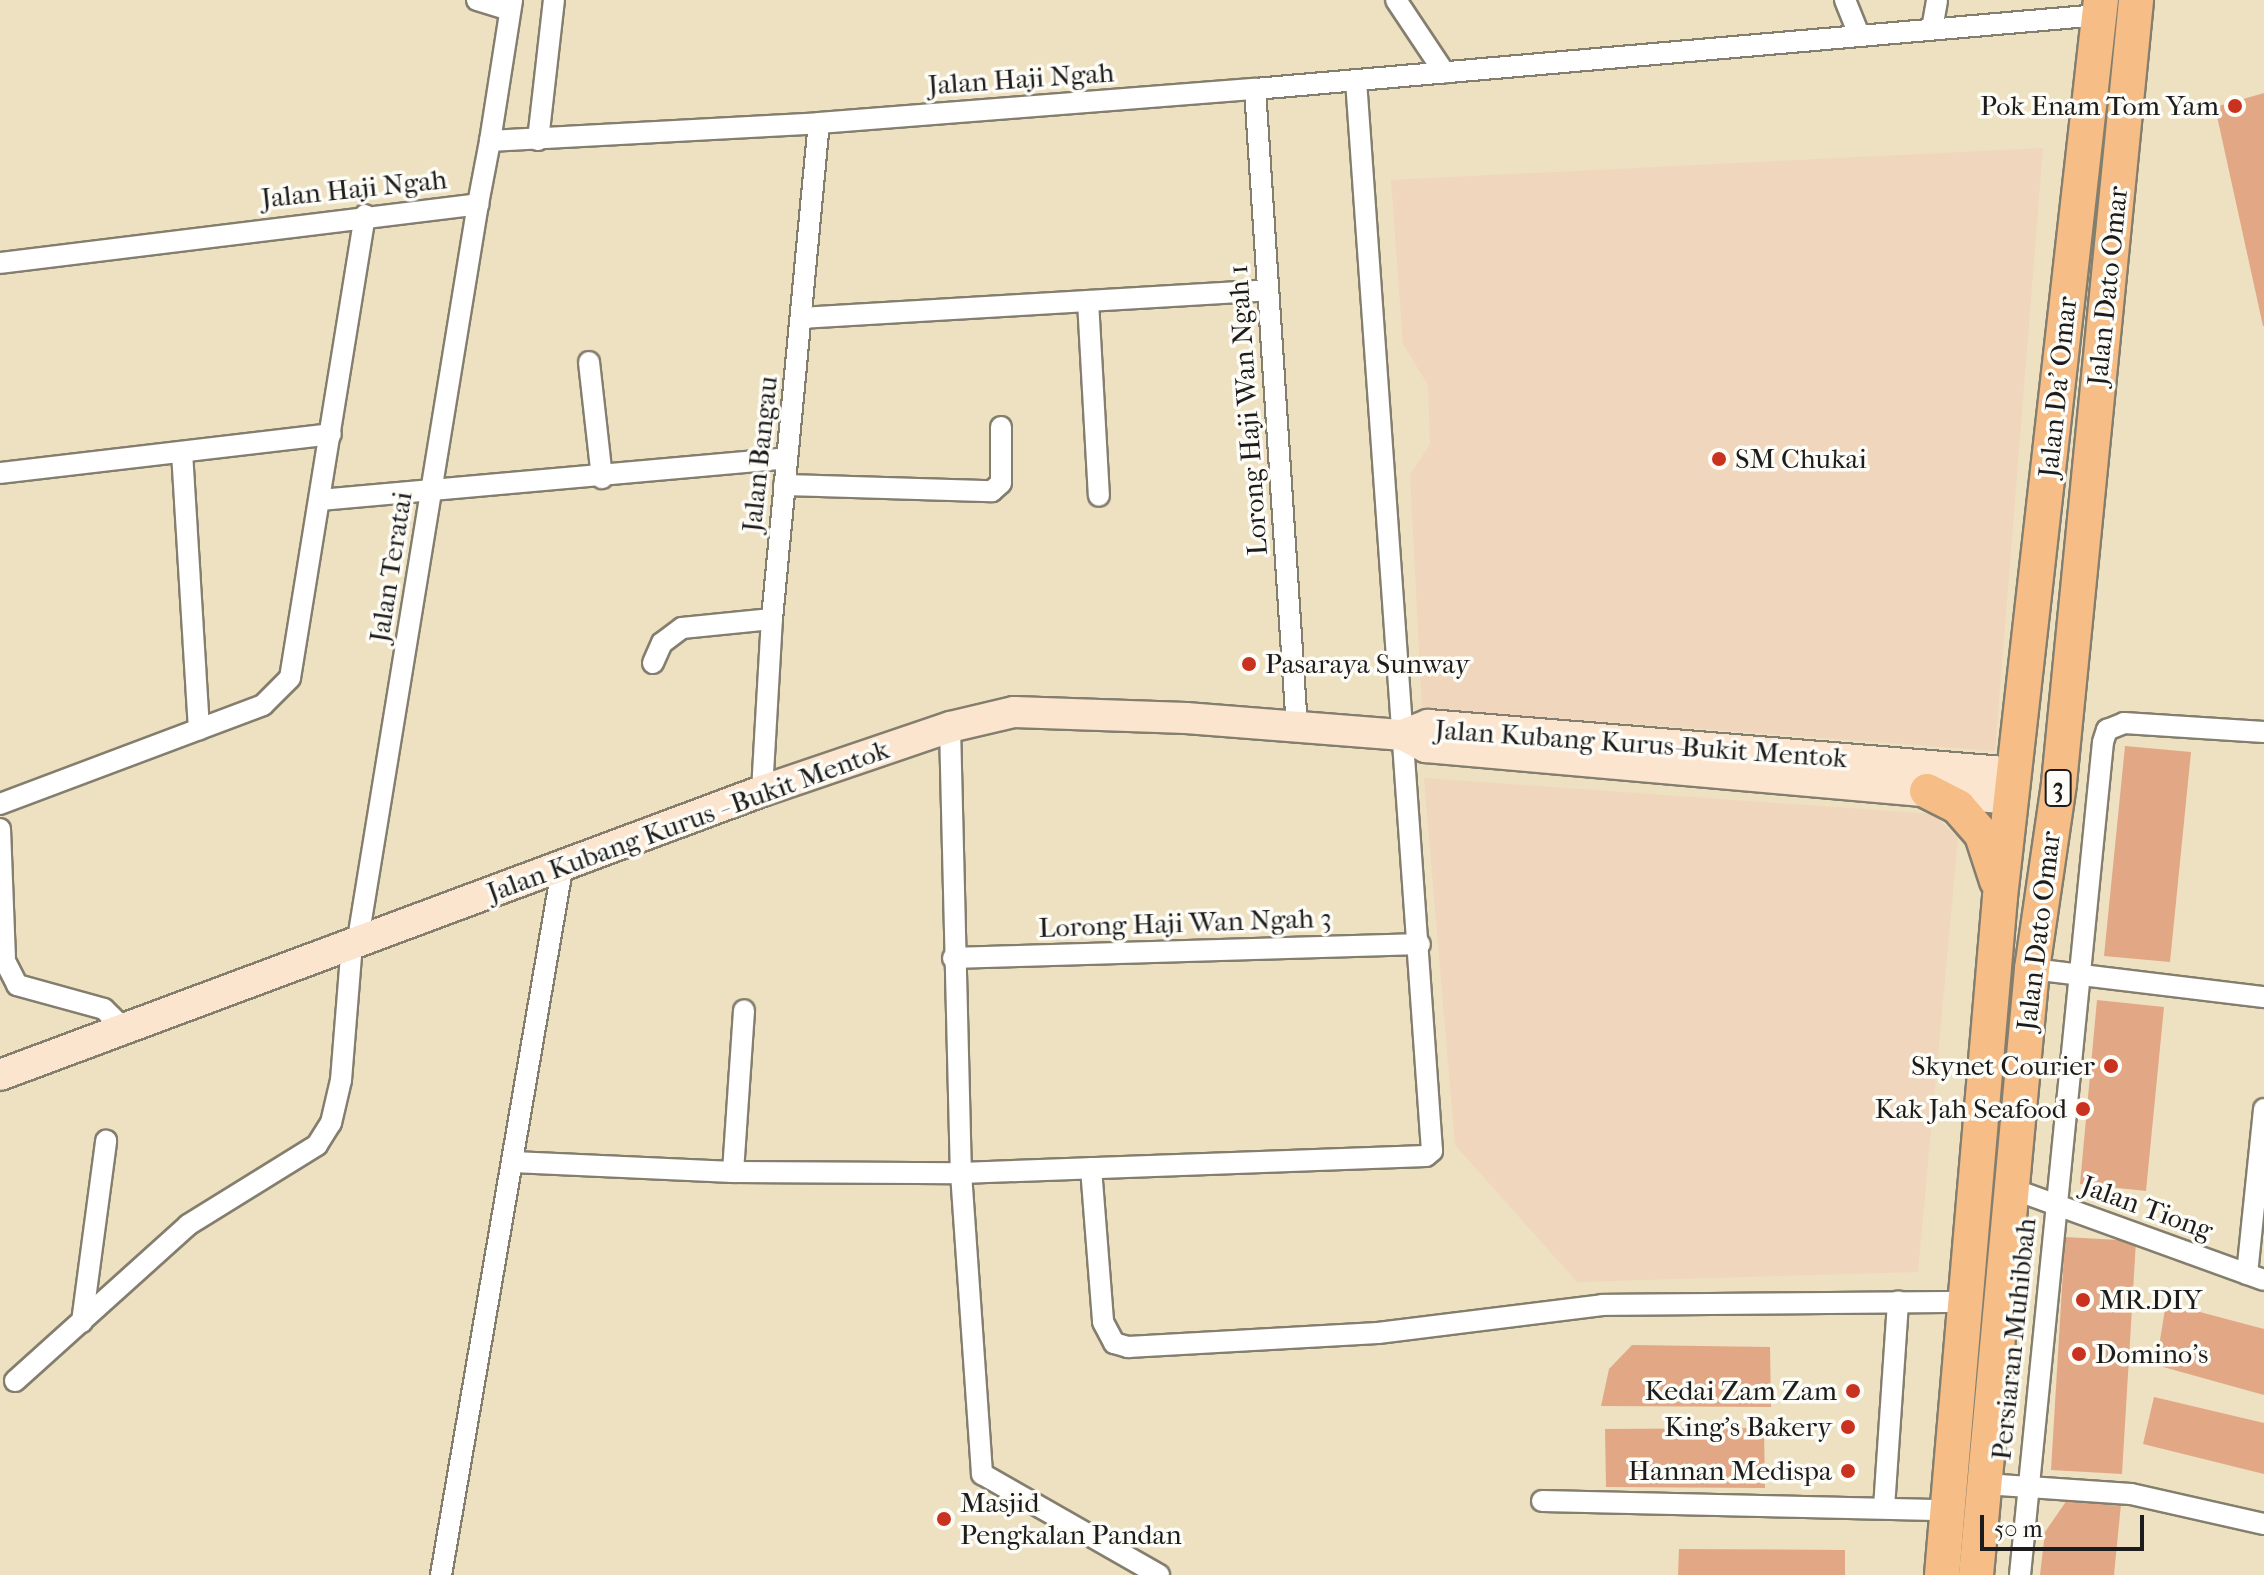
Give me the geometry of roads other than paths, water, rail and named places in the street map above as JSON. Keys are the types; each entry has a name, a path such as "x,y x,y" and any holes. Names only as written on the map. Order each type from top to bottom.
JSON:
{"highway":[{"name":"Jalan Dato Omar","path":"1976,1575 2032,969 2059,783 2136,0"},
{"name":"Jalan Da' Omar","path":"2020,786 2100,8"},
{"path":"2032,969 2041,816 2020,786 2047,762 2068,594 2084,541"},
{"name":"Jalan Dato Omar","path":"1942,1575 2000,897 2020,786"},
{"path":"1927,791 1958,807 1982,835 2000,897"}],"main road":[{"name":"Jalan Kubang Kurus - Bukit Mentok","path":"0,1075 355,940 562,869 762,791 950,727 1044,710 1403,735"},
{"name":"Jalan Kubang Kurus-Bukit Mentok","path":"1403,735 1428,725 2020,786"},
{"name":"Jalan Kubang Kurus-Bukit Mentok","path":"1403,735 1426,747 1927,791 2020,786"}],"street":[{"path":"477,0 511,5 490,141"},
{"path":"538,140 554,0"},
{"path":"1396,0 1444,72"},
{"path":"1845,0 1859,35"},
{"path":"1932,29 1937,0"},
{"name":"Jalan Haji Ngah","path":"0,263 365,215 478,204 490,141 819,123 1356,81 1932,29 2100,8"},
{"path":"513,1162 733,1172 961,1173 1426,1156 1435,1142 1356,81"},
{"name":"Lorong Haji Wan Ngah 1","path":"1255,89 1297,728"},
{"name":"Jalan Bangau","path":"762,791 772,619 819,123"},
{"name":"Jalan Teratai","path":"15,1381 188,1225 317,1145 331,1123 341,1080 355,940 478,204"},
{"path":"0,804 263,705 290,678 365,215"},
{"path":"802,318 1267,290"},
{"path":"1088,301 1099,496"},
{"path":"589,362 602,478"},
{"path":"784,485 992,491 1001,483 1001,427"},
{"path":"0,473 331,434"},
{"path":"182,452 199,729"},
{"path":"320,500 431,494 787,458"},
{"path":"653,663 662,643 682,628 712,621 772,619"},
{"name":"Persiaran Muhibbah","path":"2020,1575 2079,975 2107,730 2124,723 2264,732"},
{"path":"950,727 953,958 961,1173 981,1470 999,1487 1159,1575"},
{"path":"0,829 5,961 17,985 104,1009 123,1028"},
{"path":"441,1575 562,869"},
{"name":"Lorong Haji Wan Ngah 3","path":"953,958 1420,944"},
{"path":"2032,969 2264,997"},
{"path":"733,1172 744,1010"},
{"path":"2256,1277 2264,1109"},
{"path":"82,1322 106,1141"},
{"path":"1091,1168 1103,1322 1114,1343 1128,1347 1378,1333 1586,1306 1966,1302"},
{"name":"Jalan Tiong","path":"2010,1188 2256,1277"},
{"path":"1884,1508 1898,1301"},
{"path":"1985,1484 2131,1494 2264,1524"},
{"path":"1542,1501 1947,1510"}],"place":[{"name":"Pok Enam Tom Yam","path":"2235,106"},
{"name":"SM Chukai","path":"1719,459"},
{"name":"Pasaraya Sunway","path":"1249,664"},
{"name":"Skynet Courier","path":"2111,1066"},
{"name":"Kak Jah Seafood","path":"2083,1109"},
{"name":"MR.DIY","path":"2083,1300"},
{"name":"Domino's","path":"2079,1354"},
{"name":"Kedai Zam Zam","path":"1853,1391"},
{"name":"King's Bakery","path":"1848,1427"},
{"name":"Hannan Medispa","path":"1848,1471"},
{"name":"Masjid Pengkalan Pandan","path":"944,1519"}]}
